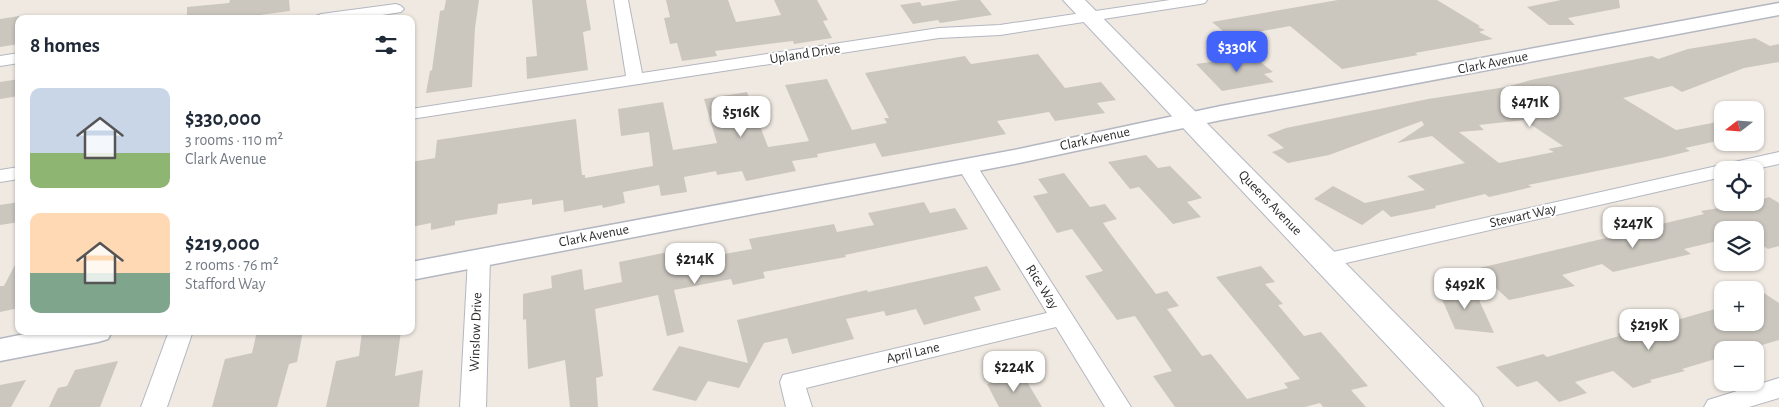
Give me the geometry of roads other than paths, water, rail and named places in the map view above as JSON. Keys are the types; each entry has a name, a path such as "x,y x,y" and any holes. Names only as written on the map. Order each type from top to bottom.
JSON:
{"main road":[{"name":"Queens Avenue","path":"1081,8 1466,407"}],"street":[{"path":"621,0 635,80"},
{"name":"Upland Drive","path":"415,113 939,33 1000,30 1081,8 1200,0"},
{"path":"351,15 396,9"},
{"name":"Clark Avenue","path":"415,270 967,166 1190,119 1779,9"},
{"path":"0,61 15,59"},
{"name":"Stewart Way","path":"1764,161 1779,158"},
{"name":"Rice Way","path":"967,166 1118,407"},
{"name":"Stewart Way","path":"1324,260 1714,172"},
{"path":"0,176 15,174"},
{"name":"Winslow Drive","path":"473,407 479,258"},
{"name":"April Lane","path":"799,407 792,382 1061,318"},
{"path":"0,350 77,335"},
{"path":"154,407 180,335"},
{"path":"1717,407 1774,394"}]}
